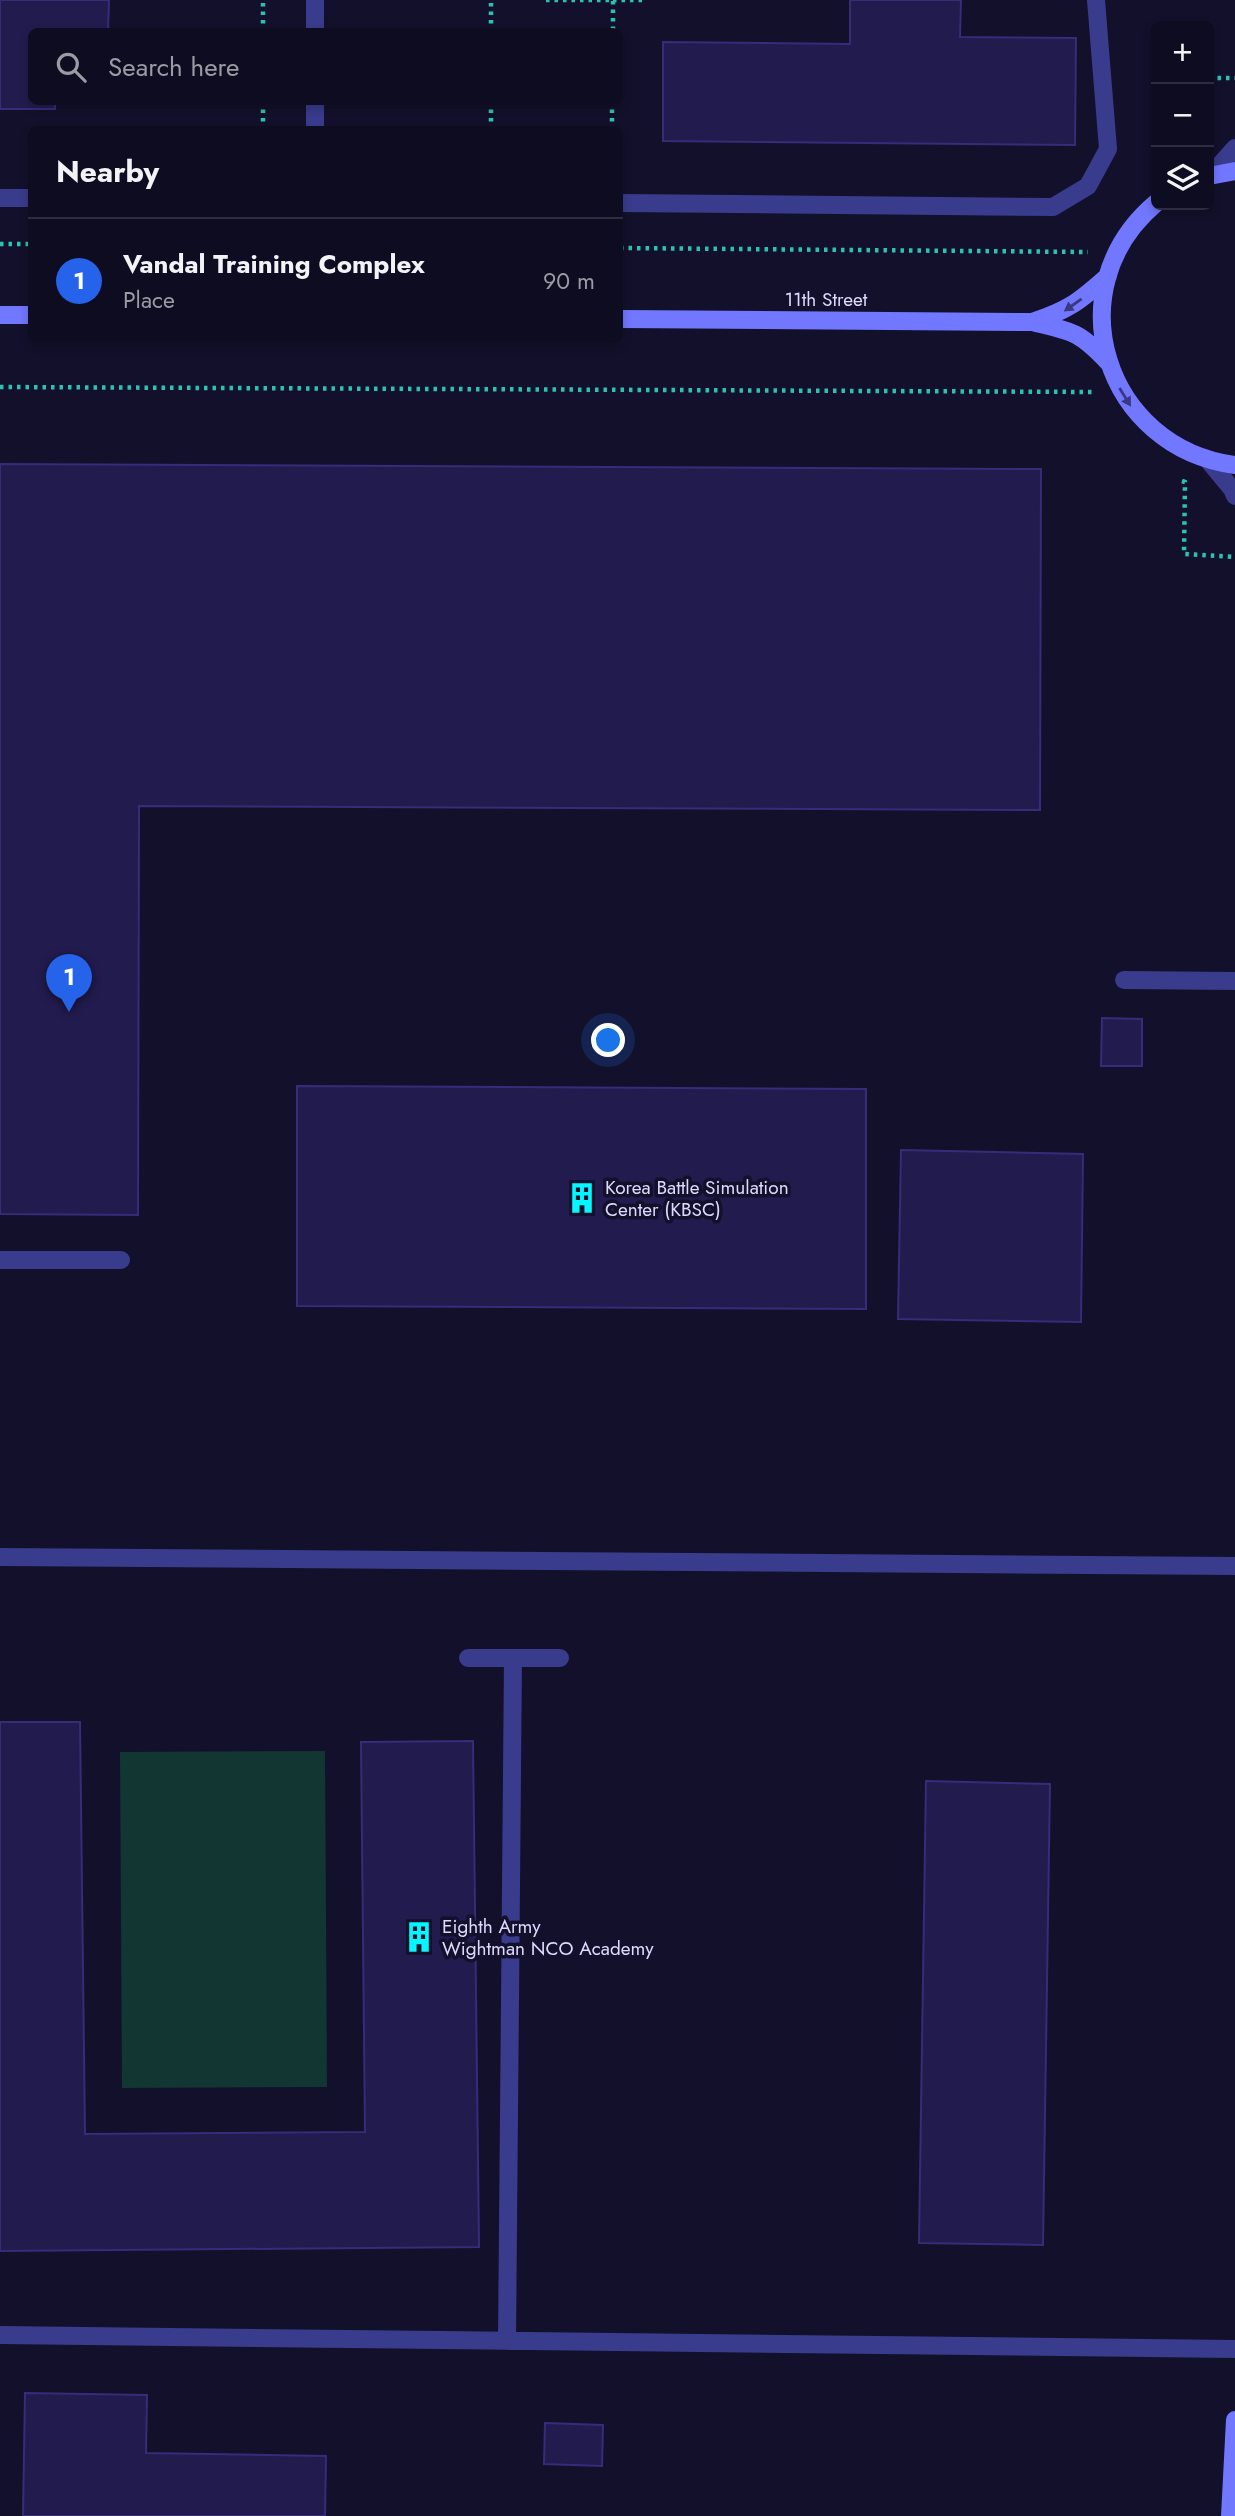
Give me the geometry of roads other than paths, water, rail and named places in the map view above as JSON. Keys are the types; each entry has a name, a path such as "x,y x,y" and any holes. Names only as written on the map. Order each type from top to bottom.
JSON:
{"main road":[{"path":"1214,175 1235,171"},
{"path":"1151,208 1122,242 1108,276 1102,313 1108,362 1124,396 1146,424 1179,449 1208,460 1235,466"},
{"path":"1032,322 1062,312 1108,276"},
{"path":"0,315 28,315"},
{"name":"11th Street","path":"623,319 1032,322"},
{"path":"1032,322 1065,329 1087,339 1108,362"},
{"path":"1230,2516 1235,2420"}],"street":[{"path":"315,0 315,28"},
{"path":"623,203 1053,207 1088,186 1108,149 1096,0"},
{"path":"315,105 315,126"},
{"path":"1214,172 1235,148"},
{"path":"0,198 28,198"},
{"path":"1208,460 1235,496"},
{"path":"1124,980 1235,981"},
{"path":"0,1259 121,1260"},
{"path":"0,1557 1235,1566"},
{"path":"468,1658 560,1658"},
{"path":"507,2341 513,1658"},
{"path":"0,2335 1235,2349"}],"place":[{"name":"Vandal Training Complex","path":"69,1012"},
{"name":"Korea Battle Simulation Center (KBSC)","path":"582,1198"},
{"name":"Eighth Army Wightman NCO Academy","path":"419,1937"}]}
